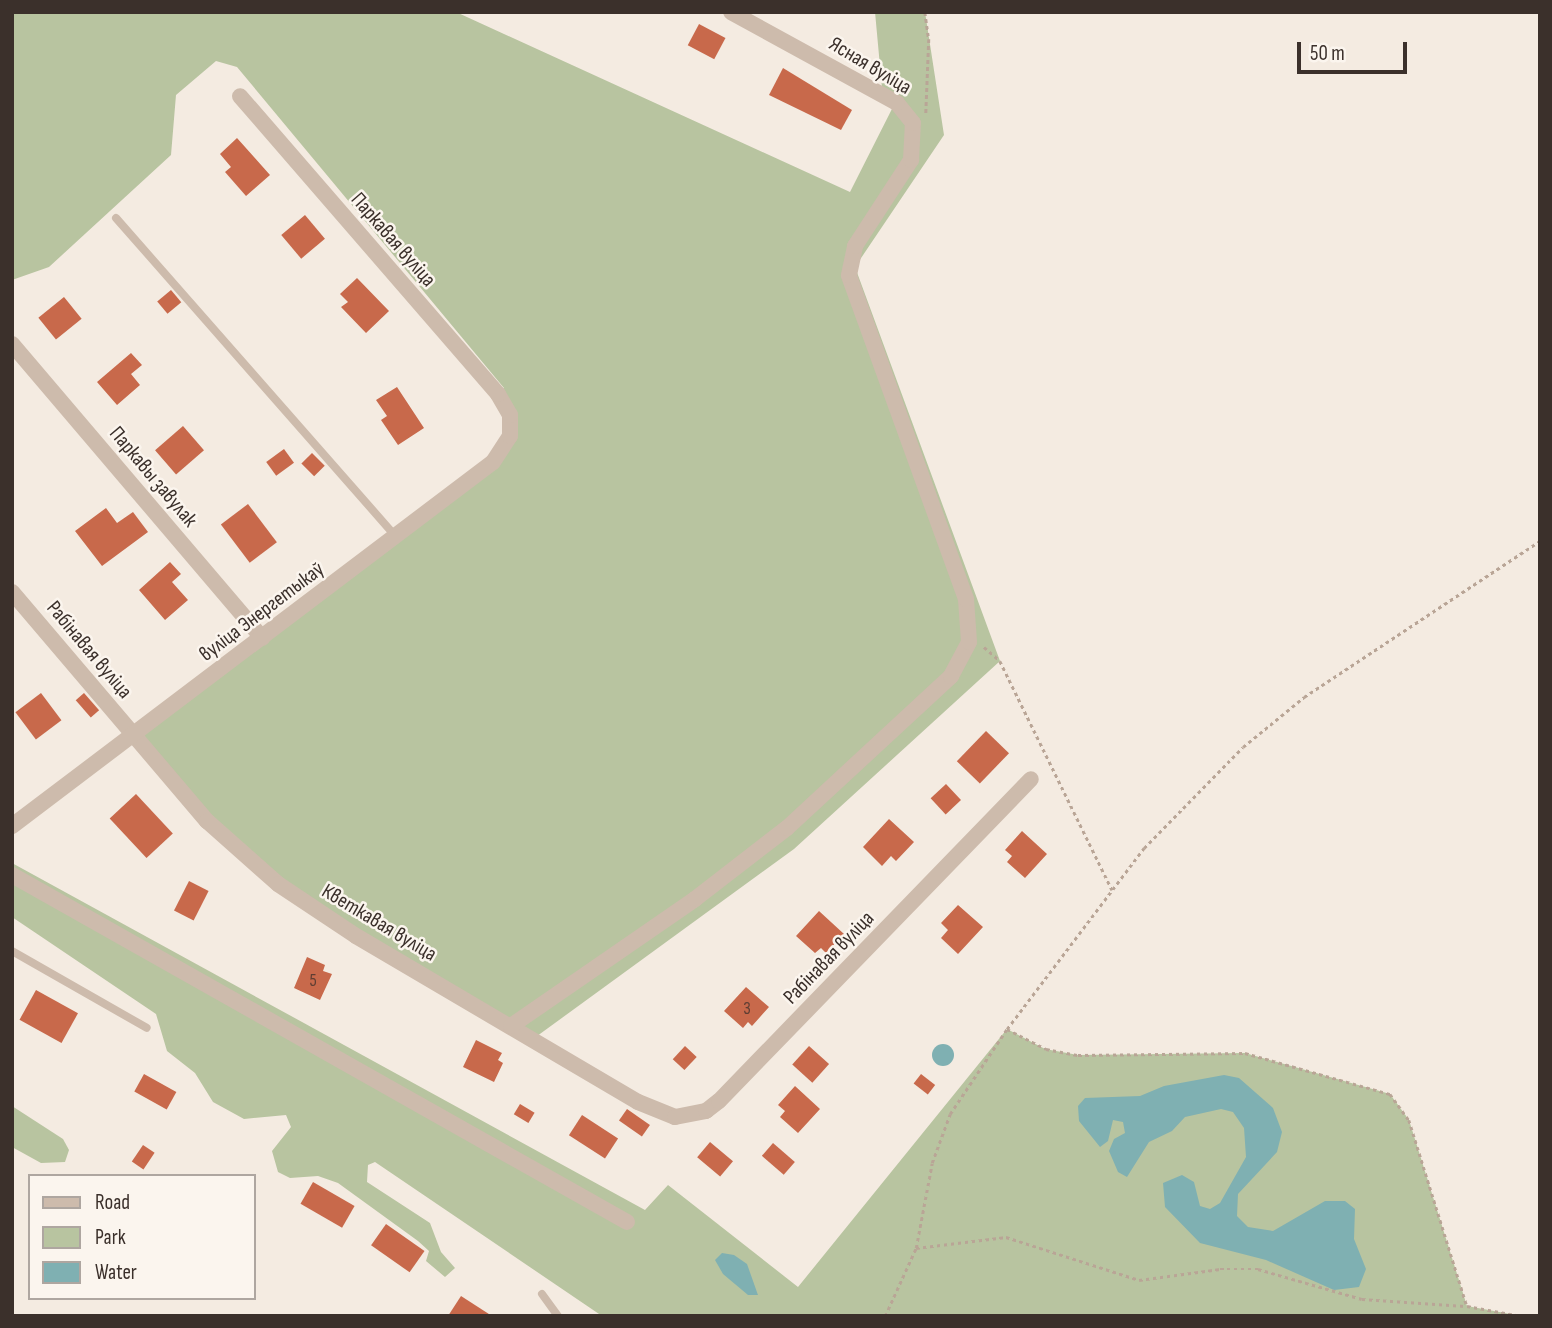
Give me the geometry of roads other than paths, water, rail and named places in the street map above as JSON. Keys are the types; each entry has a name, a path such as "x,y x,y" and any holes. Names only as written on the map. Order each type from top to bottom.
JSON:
{"street":[{"name":"Ясная вуліца","path":"511,1026 695,899 787,828 951,676 969,642 966,598 849,275 855,246 911,160 913,123 897,103 731,12"},
{"name":"Паркавая вуліца","path":"240,96 498,394 510,415"},
{"name":"Паркавы завулак","path":"12,344 262,638"},
{"name":"вуліца Энергетыкаў","path":"12,826 501,454 510,436 510,415"},
{"name":"Рабінавая вуліца","path":"12,592 133,736"},
{"name":"Кветкавая вуліца","path":"133,736 207,821 278,884 356,936 638,1102"},
{"name":"Рабінавая вуліца","path":"638,1102 675,1117 706,1111 719,1101 1031,779"},
{"path":"12,875 627,1222"}],"lane":[{"path":"116,218 396,536"},
{"path":"12,951 147,1028"},
{"path":"542,1294 558,1316"}],"water":[{"path":"943,1044 951,1047 954,1055 951,1063 943,1066 935,1063 932,1055 935,1047"},
{"path":"1224,1075 1239,1078 1273,1108 1282,1132 1277,1152 1238,1194 1237,1216 1248,1227 1273,1231 1325,1201 1345,1201 1355,1209 1354,1239 1366,1269 1359,1287 1334,1290 1266,1260 1200,1243 1165,1207 1163,1183 1182,1175 1194,1182 1200,1206 1210,1209 1220,1203 1246,1157 1244,1128 1233,1112 1221,1109 1185,1117 1172,1131 1149,1142 1127,1177 1118,1172 1109,1151 1114,1139 1125,1133 1123,1122 1113,1120 1108,1141 1100,1147 1079,1121 1078,1106 1085,1098 1140,1096 1164,1086"},
{"path":"722,1253 734,1255 747,1264 758,1295 748,1295 723,1274 715,1260"}]}
